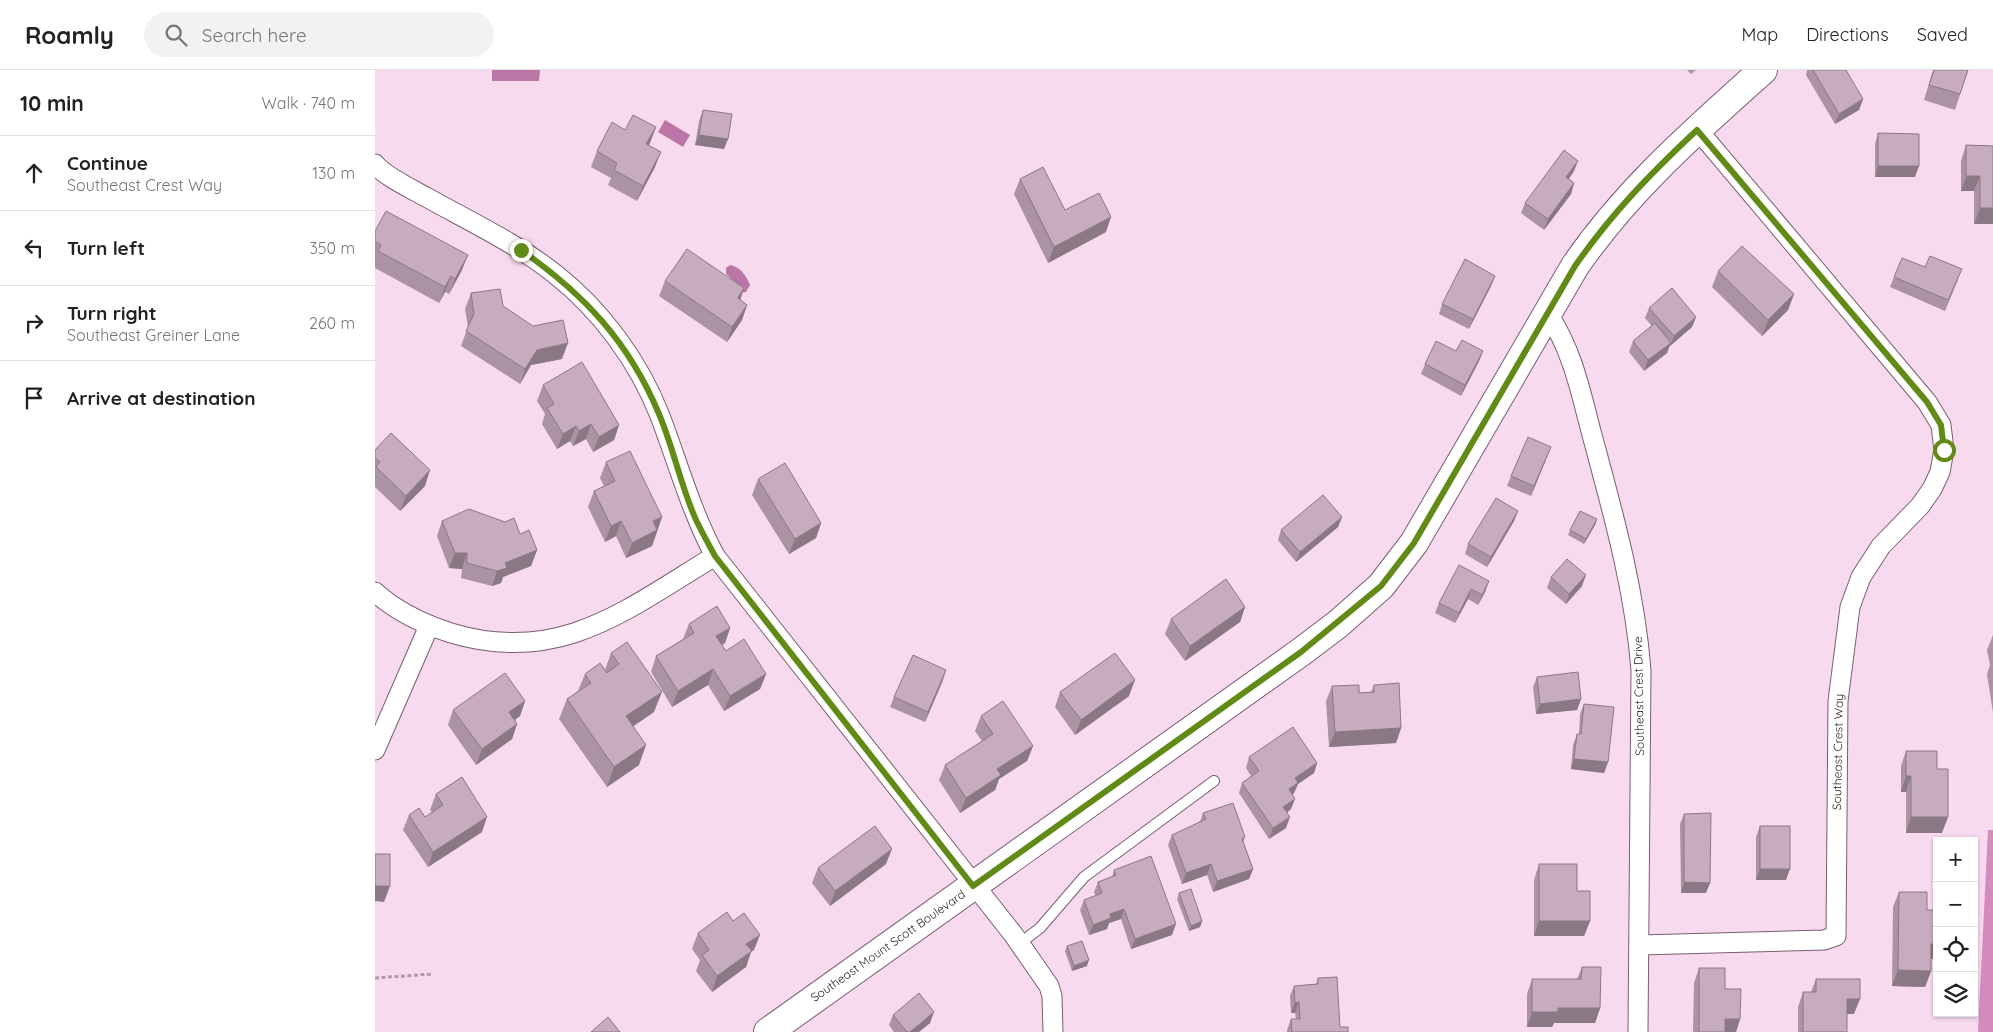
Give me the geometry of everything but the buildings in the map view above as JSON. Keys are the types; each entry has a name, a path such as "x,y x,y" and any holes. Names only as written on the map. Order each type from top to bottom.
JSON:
{"main road":[{"name":"Southeast Mount Scott Boulevard","path":"768,1032 1301,652 1381,586 1414,543 1575,266 1615,211 1697,130 1763,70"}],"street":[{"name":"Southeast Crest Way","path":"1640,945 1824,940 1835,936 1837,702 1850,607 1861,577 1881,546 1920,506 1932,489 1940,472 1944,450 1941,425 1927,402 1697,130"},
{"path":"375,164 417,192 521,250 555,274 582,298 609,328 638,370 659,415 697,521 715,556 1019,944 1049,986 1053,1032"},
{"name":"Southeast Crest Drive","path":"1548,314 1569,349 1617,531 1633,600 1641,670 1638,1032"},
{"path":"375,592 399,611 429,626 471,639 510,643 539,642 570,636 605,622 715,556"},
{"path":"375,750 429,626"}],"lane":[{"path":"1019,944 1040,928 1084,877 1214,781"}],"path":[{"path":"375,978 433,974"}],"shaded area":[{"path":"492,70 540,70 539,81 492,81"},
{"path":"665,120 690,135 683,147 658,132"},
{"path":"730,265 740,270 747,278 750,285 746,292 741,293 734,281 726,274 726,268"},
{"path":"1988,830 1993,830 1993,1032 1978,1032"}],"route":[{"path":"521,250 555,274 582,298 609,328 638,370 659,415 697,521 715,556 744,596 973,886 1301,652 1363,603 1381,586 1414,543 1575,266 1615,211 1651,173 1697,130 1927,402 1941,425 1944,450"}]}
